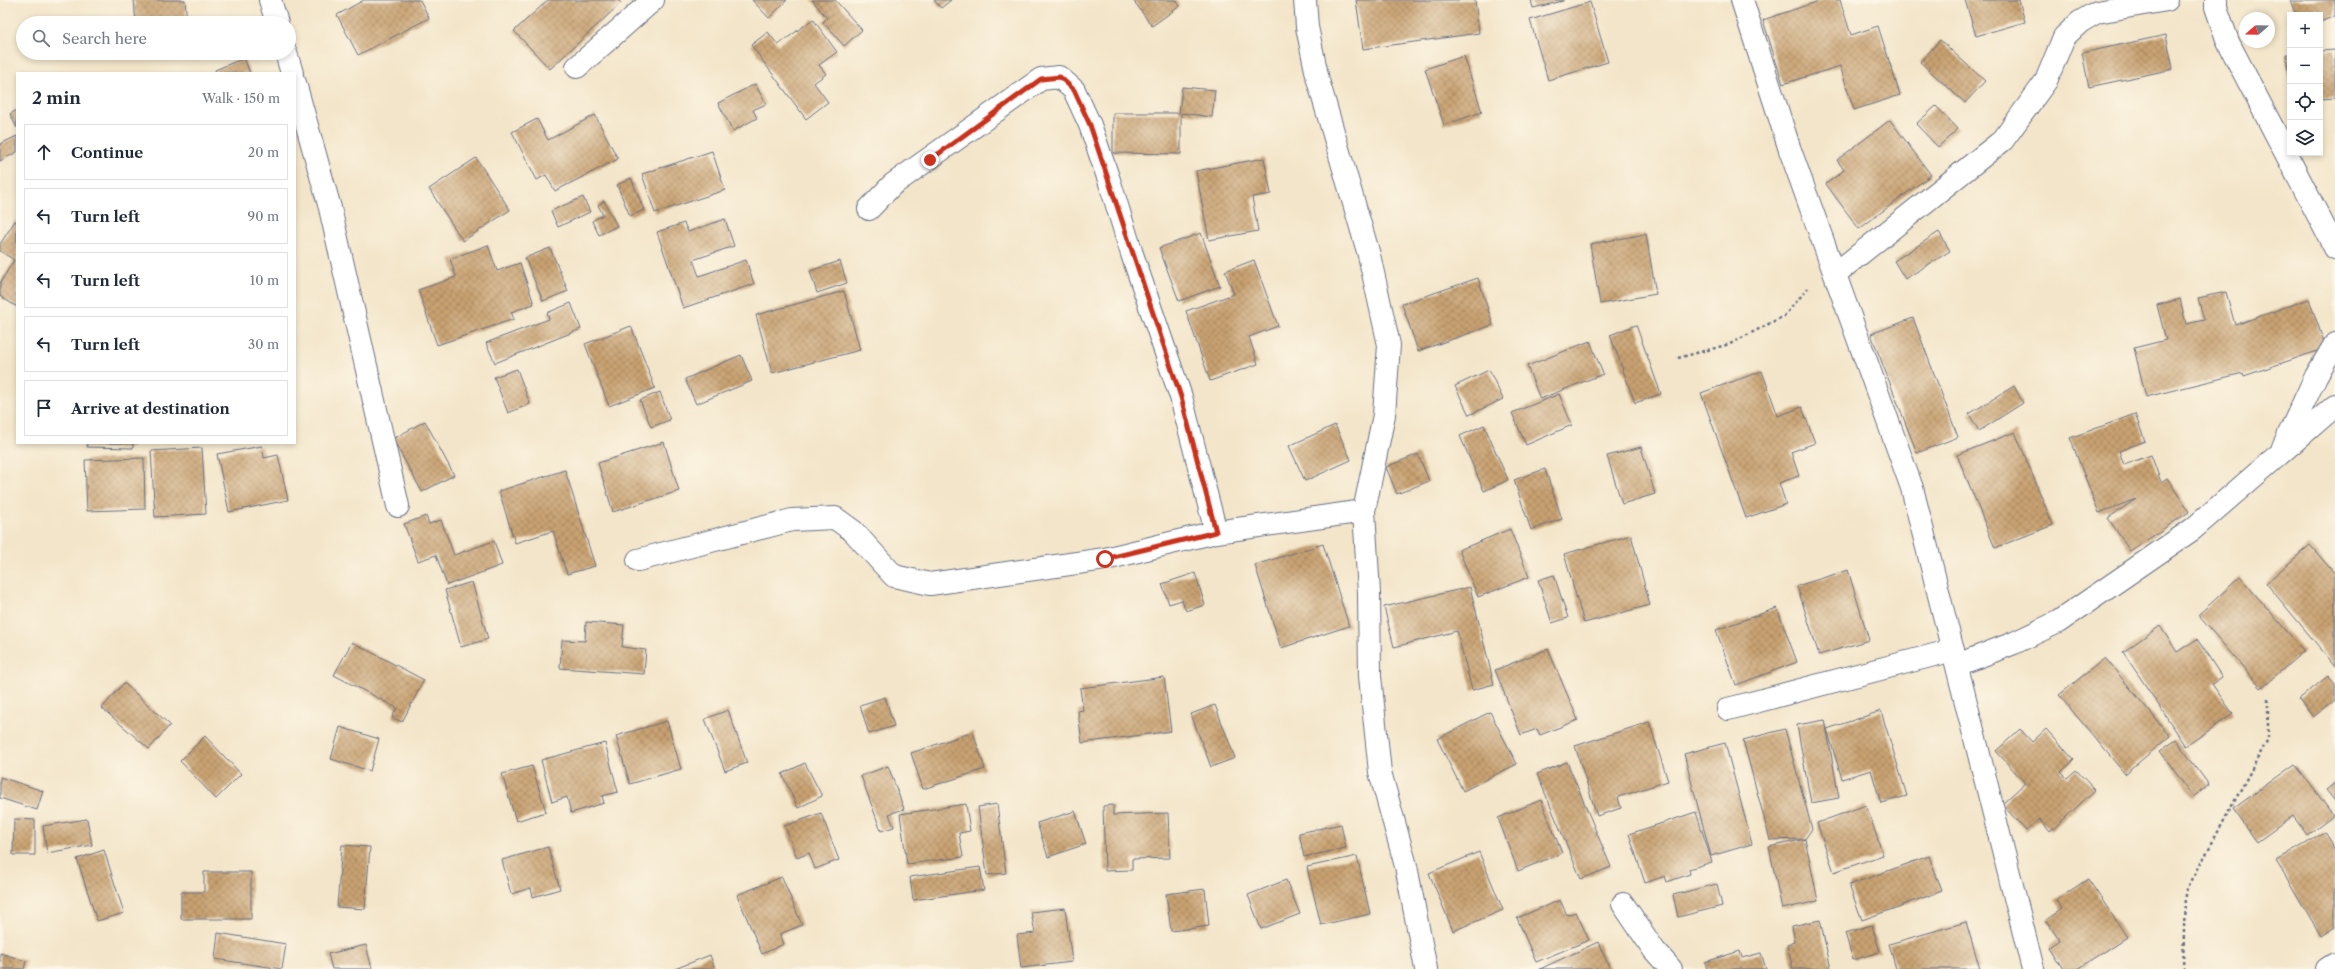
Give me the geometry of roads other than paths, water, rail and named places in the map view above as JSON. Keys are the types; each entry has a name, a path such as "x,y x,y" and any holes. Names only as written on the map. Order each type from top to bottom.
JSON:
{"street":[{"path":"270,0 275,16"},
{"path":"577,67 653,0"},
{"path":"1305,0 1307,27 1318,80 1369,256 1389,345 1384,415 1364,511 1369,593 1370,676 1380,772 1406,866 1426,969"},
{"path":"1742,0 1790,150 1912,488 2033,969"},
{"path":"1833,268 2003,140 2046,81 2064,37 2080,22 2097,12 2167,0"},
{"path":"2216,0 2216,7 2228,42 2335,248"},
{"path":"288,60 292,72"},
{"path":"869,209 892,185 1041,79 1060,77 1074,90 1090,125 1181,397 1216,532"},
{"path":"296,87 330,208 398,506"},
{"path":"2280,454 2316,376 2335,344"},
{"path":"1728,709 1955,658 2014,643 2058,622 2193,528 2335,406"},
{"path":"638,560 792,520 835,518 853,531 894,576 930,584 1105,559 1216,532 1364,511"},
{"path":"1623,904 1654,950 1671,969"},
{"path":"2327,969 2335,964"}]}
